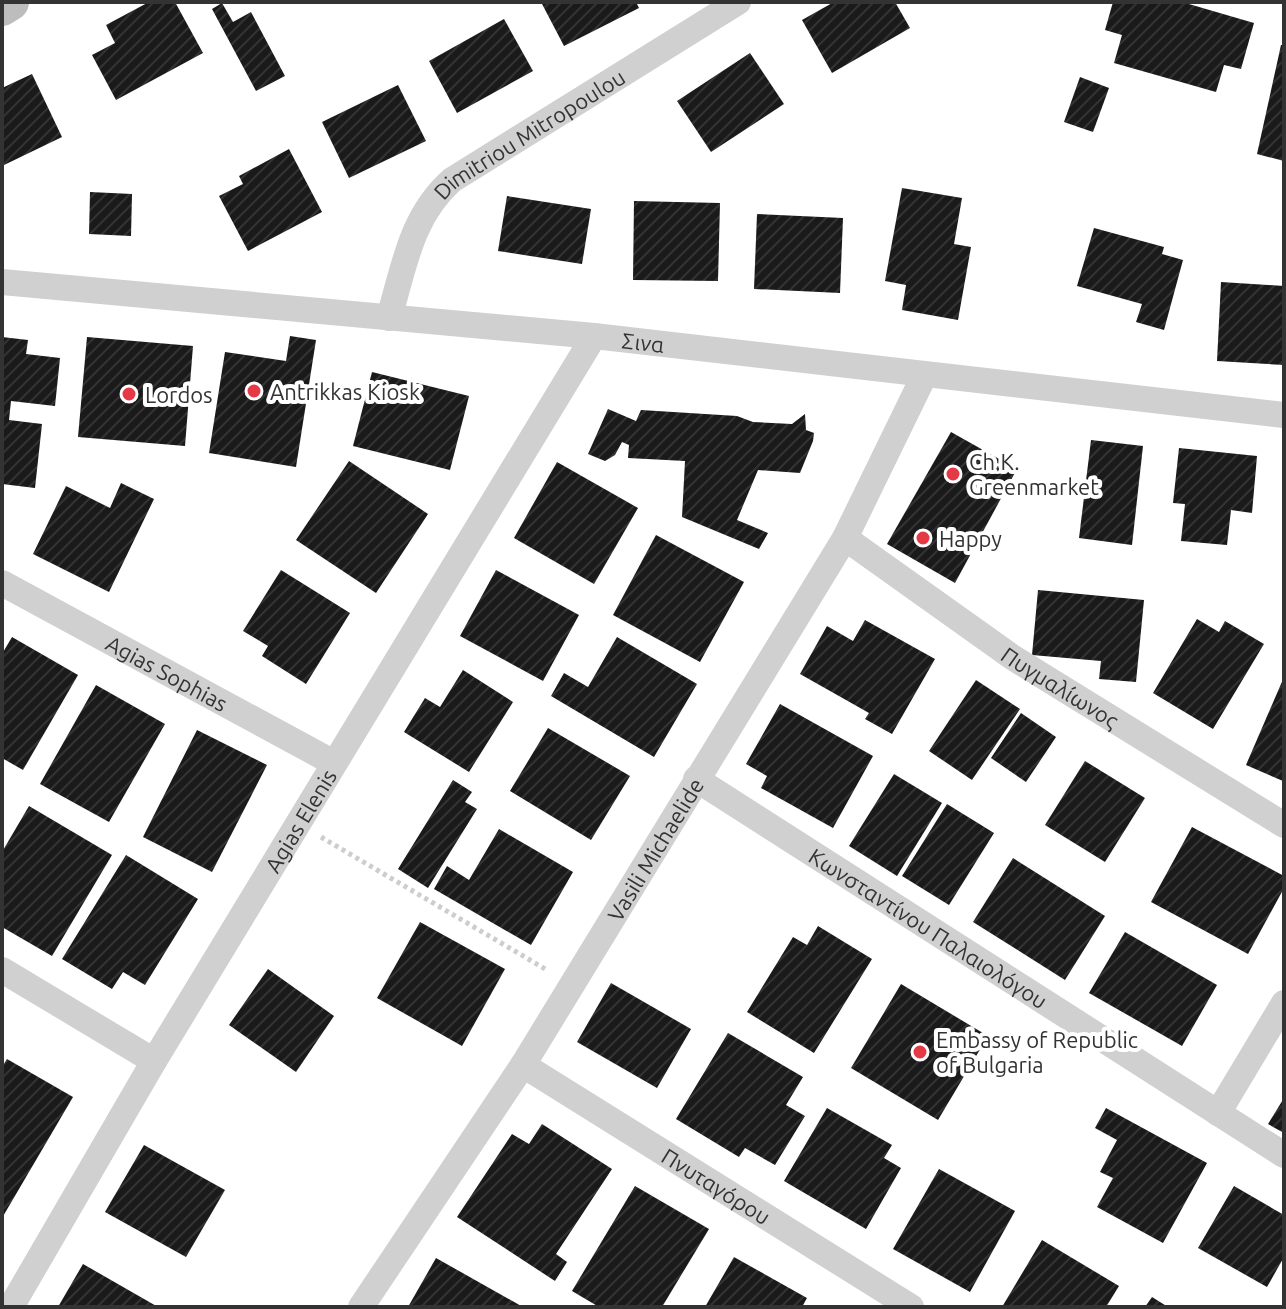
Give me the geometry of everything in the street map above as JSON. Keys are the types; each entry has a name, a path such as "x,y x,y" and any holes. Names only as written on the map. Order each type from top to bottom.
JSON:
{"main road":[{"path":"2,7 10,2"}],"street":[{"name":"Dimitriou Mitropoulou","path":"389,318 413,237 431,198 452,180 738,2"},
{"name":"Σινα","path":"2,282 594,336 1284,415"},
{"name":"Agias Elenis","path":"11,1307 297,822 594,336"},
{"name":"Vasili Michaelide","path":"361,1307 523,1065 845,538 924,376"},
{"name":"Πυγμαλίωνος","path":"845,538 1012,657 1284,825"},
{"name":"Agias Sophias","path":"2,583 334,763"},
{"name":"Κωνσταντίνου Παλαιολόγου","path":"696,779 1284,1155"},
{"path":"2,970 154,1061"},
{"path":"1218,1113 1284,1003"},
{"name":"Πνυταγόρου","path":"523,1065 911,1307"}],"path":[{"path":"297,822 572,985"}],"building":[{"path":"149,2 175,2 203,53 116,100 92,55 115,43 106,25"},
{"path":"541,2 636,2 639,8 564,46"},
{"path":"834,2 895,2 910,28 832,73 802,20"},
{"path":"1113,2 1182,2 1254,23 1241,69 1224,65 1216,92 1114,63 1122,35 1105,30"},
{"path":"222,3 233,22 251,12 285,76 256,91 212,9"},
{"path":"504,19 533,71 457,113 429,61"},
{"path":"1281,45 1284,45 1284,161 1257,154"},
{"path":"750,53 784,104 711,152 677,101"},
{"path":"32,74 62,137 2,166 2,88"},
{"path":"1080,77 1109,88 1093,132 1064,122"},
{"path":"398,85 426,141 349,178 322,122"},
{"path":"289,149 322,212 248,251 219,196 243,184 239,176"},
{"path":"902,188 962,198 954,244 971,247 958,320 902,310 906,285 885,281"},
{"path":"90,192 132,194 131,236 89,234"},
{"path":"507,196 591,209 582,264 498,251"},
{"path":"634,201 720,203 718,281 633,280"},
{"path":"757,214 843,218 840,293 754,289"},
{"path":"1094,228 1164,247 1162,254 1183,260 1164,330 1136,322 1142,304 1077,286"},
{"path":"1221,282 1284,286 1284,365 1217,361"},
{"path":"290,336 316,340 296,467 209,453 225,352 286,361"},
{"path":"2,337 28,340 26,354 60,358 55,406 11,401 9,420 42,424 35,488 2,484"},
{"path":"87,337 193,346 185,446 78,437"},
{"path":"372,372 469,396 450,470 353,446"},
{"path":"608,409 636,421 641,410 737,416 753,422 792,424 805,414 806,430 814,433 813,441 800,473 758,470 737,520 768,533 759,549 682,517 685,461 628,458 629,445 622,442 615,455 605,461 588,454"},
{"path":"951,432 1017,469 955,583 887,544"},
{"path":"1091,440 1143,446 1132,545 1079,538"},
{"path":"1179,448 1257,456 1252,513 1231,510 1227,545 1181,541 1185,504 1173,503"},
{"path":"349,461 428,514 376,593 296,540"},
{"path":"557,462 638,508 594,584 514,538"},
{"path":"121,483 154,499 109,592 33,554 66,486 110,508"},
{"path":"656,535 744,582 700,662 613,615"},
{"path":"281,570 350,613 306,684 262,656 268,646 243,631"},
{"path":"496,570 579,615 543,681 460,636"},
{"path":"1038,590 1144,600 1136,682 1099,679 1101,661 1032,655"},
{"path":"1197,619 1219,632 1225,621 1264,644 1213,729 1153,693"},
{"path":"865,620 935,659 892,734 865,719 869,713 800,674 827,626 853,641"},
{"path":"12,637 78,675 23,770 2,758 2,654"},
{"path":"617,637 697,684 654,757 551,696 564,673 588,687"},
{"path":"463,670 513,702 469,772 404,732 425,698 440,707"},
{"path":"1284,677 1284,779 1283,781 1246,765"},
{"path":"976,680 1020,709 972,780 929,751"},
{"path":"96,685 165,724 109,822 40,784"},
{"path":"780,704 873,756 833,828 761,788 767,776 746,764"},
{"path":"1021,713 1056,737 1026,782 991,758"},
{"path":"548,728 630,776 591,840 510,791"},
{"path":"197,730 267,765 212,872 143,837"},
{"path":"1085,761 1145,798 1105,862 1045,825"},
{"path":"894,774 942,803 897,876 849,846"},
{"path":"453,780 472,792 465,802 477,809 428,888 398,869"},
{"path":"947,804 994,833 949,905 902,876"},
{"path":"29,806 112,855 52,956 2,927 2,852"},
{"path":"1192,827 1284,876 1284,888 1248,954 1151,902"},
{"path":"499,829 573,872 531,945 434,889 447,866 469,880"},
{"path":"126,855 198,899 145,985 123,972 112,989 62,959"},
{"path":"1013,858 1105,916 1065,980 973,922"},
{"path":"420,922 505,969 462,1046 377,998"},
{"path":"818,926 872,959 814,1053 747,1012 793,937 807,945"},
{"path":"1125,932 1217,985 1182,1046 1089,993"},
{"path":"268,969 334,1016 296,1072 229,1025"},
{"path":"611,983 691,1029 657,1088 577,1042"},
{"name":"Embassy of Republic of Bulgaria","path":"901,984 988,1036 938,1120 851,1068"},
{"path":"728,1033 803,1077 786,1105 805,1116 775,1165 745,1148 739,1157 676,1119"},
{"path":"7,1059 73,1097 2,1218 2,1067"},
{"path":"1284,1098 1284,1133 1268,1124"},
{"path":"827,1108 892,1145 884,1158 901,1168 866,1229 784,1181"},
{"path":"1106,1108 1207,1163 1163,1243 1097,1207 1113,1178 1100,1172 1117,1140 1095,1128"},
{"path":"542,1124 612,1169 556,1254 567,1262 555,1281 457,1217 512,1134 529,1144"},
{"path":"144,1145 225,1190 186,1257 105,1212"},
{"path":"939,1169 1015,1211 970,1292 893,1249"},
{"path":"635,1186 709,1229 662,1307 599,1307 572,1291"},
{"path":"1234,1186 1284,1215 1284,1257 1267,1287 1198,1248"},
{"path":"1042,1240 1119,1286 1106,1307 1002,1307"},
{"path":"734,1257 807,1298 802,1307 705,1307"},
{"path":"436,1258 523,1307 408,1307"},
{"path":"83,1264 158,1307 58,1307"},
{"path":"1152,1297 1168,1307 1145,1307"}],"place":[{"name":"Antrikkas Kiosk","path":"254,391"},
{"name":"Lordos","path":"129,394"},
{"name":"Ch.K. Greenmarket","path":"953,474"},
{"name":"Happy","path":"923,538"},
{"name":"Embassy of Republic of Bulgaria","path":"920,1052"}]}
